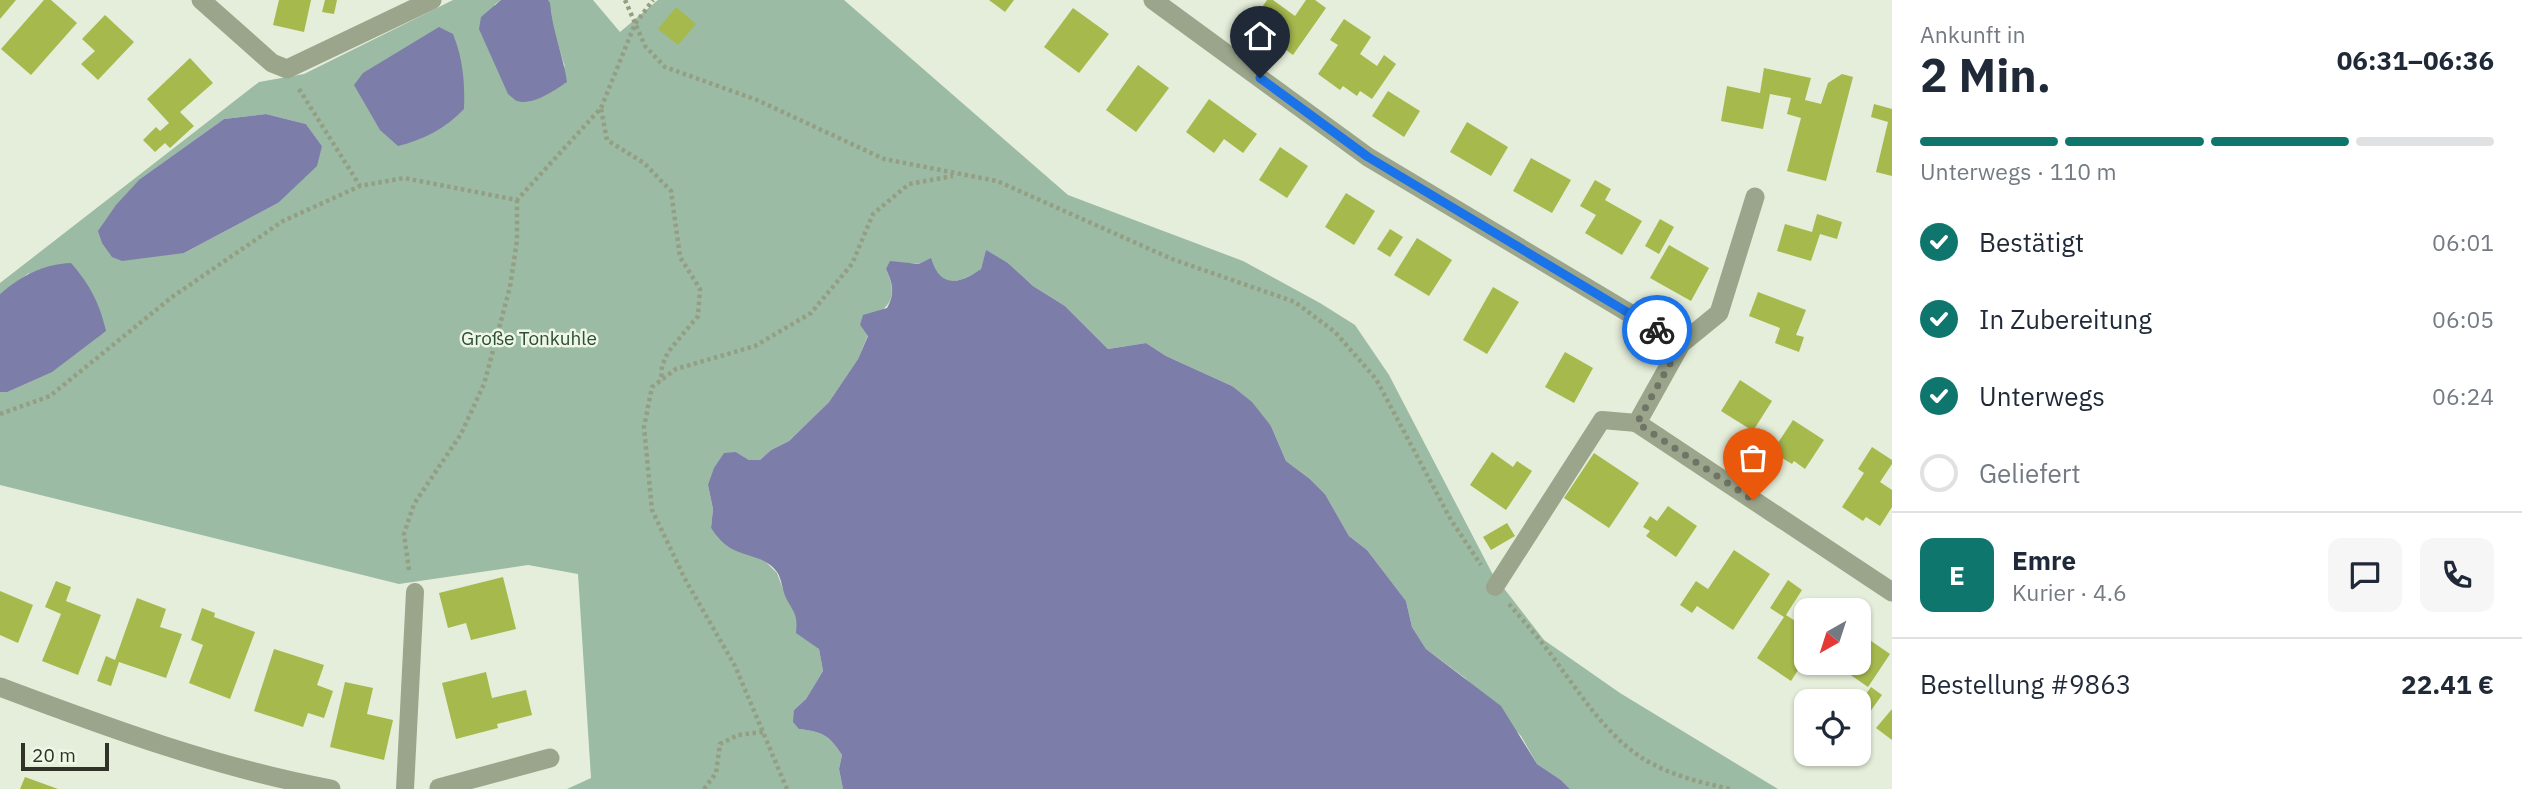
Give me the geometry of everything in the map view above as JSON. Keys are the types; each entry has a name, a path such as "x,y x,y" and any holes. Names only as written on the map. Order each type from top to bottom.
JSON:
{"street":[{"path":"201,0 272,63 286,69 432,0"},
{"path":"1153,0 1368,157 1681,344"},
{"path":"1755,197 1719,313 1681,344 1637,423 1892,592"},
{"path":"0,687 188,754 279,779 331,789"},
{"path":"438,789 550,758"}],"lane":[{"path":"1495,587 1602,420 1637,423"},
{"path":"405,789 415,592"}],"path":[{"path":"625,0 645,46 666,67 757,100 884,159 997,181 1172,259 1295,302 1357,355 1376,379 1451,520 1495,587 1559,665 1577,692 1626,746 1640,757 1691,781 1730,789"},
{"path":"415,592 404,534 414,504 461,434 484,384 510,287 517,241 517,200 601,108 635,24 653,0"},
{"path":"286,69 360,186"},
{"path":"601,108 607,140 644,163 671,191 680,257 700,289 698,316 668,352 662,366 661,381"},
{"path":"787,789 735,666 685,579 652,510 644,427 652,387 676,369 755,346 811,313 852,264 873,215 909,184 957,175"},
{"path":"0,414 50,396 172,297 284,221 360,186 404,178 517,200"},
{"path":"704,789 716,774 720,744 738,735 763,732"}],"green space":[{"name":"Große Tonkuhle","path":"453,0 501,0 494,5 565,67 552,25 548,0 593,0 620,32 658,0 844,0 1068,195 1243,261 1355,325 1389,375 1492,573 1544,640 1620,693 1778,789 1570,789 1537,764 1521,736 1465,678 1426,649 1412,627 1406,601 1367,550 1349,536 1325,494 1286,461 1271,426 1232,386 1166,356 1146,343 1108,349 1065,306 1033,286 1008,263 986,251 981,269 953,281 944,280 927,267 916,263 886,269 892,289 891,297 884,309 860,325 868,335 858,359 829,402 789,441 771,450 760,460 749,460 736,452 708,485 713,509 711,528 735,550 765,561 777,573 786,597 819,649 823,671 806,699 794,710 799,729 825,736 842,755 839,769 843,789 567,789 591,778 578,574 528,565 399,584 0,485 0,392 7,392 29,273 0,294 0,283 259,82 304,74","holes":["266,114 306,124 322,146 278,203 184,253 140,179 224,119"]}],"water":[{"path":"501,0 548,0 550,3 567,82 537,99 517,101 508,94 479,29 481,17"},
{"path":"439,27 453,34 456,43 463,71 464,109 434,132 398,146 380,130 354,85 363,73"},
{"path":"266,114 306,124 322,146 317,166 278,203 184,253 122,261 112,257 102,243 98,231 116,205 140,179 224,119"},
{"path":"986,250 1008,263 1033,286 1065,306 1108,349 1146,343 1166,356 1232,386 1252,402 1271,426 1286,461 1325,494 1349,536 1367,550 1406,601 1412,627 1426,649 1501,706 1537,764 1570,789 843,789 839,769 842,755 837,748 825,736 799,729 793,722 794,710 806,699 823,671 819,649 796,633 795,614 773,567 763,560 730,548 711,528 713,509 708,485 714,468 724,453 736,452 749,460 760,460 771,450 789,441 829,402 858,359 868,336 860,325 863,315 887,308 890,303 892,289 886,269 890,261 919,264 931,258 939,275 951,281 965,278 981,269"},
{"path":"71,263 93,294 106,331 52,372 7,392 0,392 0,294 33,272"}],"building":[{"path":"0,0 16,0 0,19"},
{"path":"44,0 51,0 77,23 31,75 1,49"},
{"path":"279,0 311,0 304,32 273,25"},
{"path":"325,0 337,0 334,14 322,12"},
{"path":"989,0 1014,0 1005,12"},
{"path":"1267,0 1273,0 1295,16 1306,0 1315,0 1326,8 1293,55 1250,24"},
{"path":"676,7 696,24 678,45 658,29"},
{"path":"1073,8 1109,34 1079,73 1044,47"},
{"path":"105,15 134,42 98,80 81,64 95,51 82,39"},
{"path":"1344,19 1371,37 1360,54 1377,66 1384,55 1396,64 1372,99 1360,91 1357,96 1343,86 1340,90 1318,74 1338,45 1330,40"},
{"path":"190,58 213,83 180,112 194,126 170,148 165,143 155,152 143,140 156,127 160,131 169,123 147,99"},
{"path":"1138,65 1169,88 1136,132 1106,110"},
{"path":"1764,68 1811,78 1805,100 1821,104 1828,83 1842,74 1853,77 1826,181 1787,171 1801,118 1787,114 1791,98 1770,94 1763,129 1721,121 1727,86 1760,93"},
{"path":"1388,91 1420,111 1404,137 1372,116"},
{"path":"1209,99 1257,134 1243,153 1224,139 1214,153 1186,132"},
{"path":"1874,104 1892,109 1892,176 1876,172 1888,122 1871,117"},
{"path":"1467,122 1508,147 1491,176 1450,152"},
{"path":"1280,147 1308,166 1287,198 1259,180"},
{"path":"1531,158 1571,180 1552,213 1513,191"},
{"path":"1595,180 1611,189 1605,200 1642,221 1622,255 1585,233 1596,215 1580,206"},
{"path":"1346,193 1375,211 1354,245 1325,227"},
{"path":"1817,214 1842,222 1837,239 1820,234 1811,261 1777,251 1785,224 1812,232"},
{"path":"1660,219 1674,227 1659,254 1645,246"},
{"path":"1390,229 1403,237 1390,257 1377,249"},
{"path":"1417,238 1452,260 1429,296 1394,275"},
{"path":"1669,245 1709,268 1691,301 1650,278"},
{"path":"1493,287 1519,302 1487,354 1463,340"},
{"path":"1758,292 1806,310 1796,335 1804,337 1799,352 1775,343 1780,328 1749,316"},
{"path":"1565,352 1593,368 1574,403 1545,387"},
{"path":"1740,380 1772,401 1753,431 1721,411"},
{"path":"1793,420 1824,440 1805,469 1772,452"},
{"path":"1872,447 1892,460 1880,482 1892,490 1892,507 1880,526 1866,517 1863,521 1842,507 1864,473 1858,469"},
{"path":"1492,452 1513,467 1517,461 1532,471 1506,510 1470,485"},
{"path":"1594,453 1639,483 1609,528 1564,498"},
{"path":"1668,506 1697,526 1676,557 1646,536 1650,531 1643,527 1650,516 1657,521"},
{"path":"1507,523 1515,536 1491,550 1483,537"},
{"path":"1734,550 1770,574 1733,630 1697,606 1692,613 1680,605 1696,581 1708,589"},
{"path":"503,577 516,629 471,640 466,623 448,628 439,593"},
{"path":"1788,580 1802,590 1794,598 1786,615 1794,620 1794,676 1791,681 1757,658 1784,617 1770,608"},
{"path":"56,581 71,587 66,601 101,615 78,675 42,661 61,614 45,607"},
{"path":"0,591 33,605 18,643 0,635"},
{"path":"137,598 166,609 160,627 182,634 166,678 119,662 111,686 97,681 106,656 115,660"},
{"path":"202,608 215,613 214,617 255,632 230,699 189,683 203,645 191,640"},
{"path":"1871,641 1890,654 1868,687 1852,676 1871,676"},
{"path":"274,649 324,665 317,685 333,691 324,718 308,713 303,727 254,711"},
{"path":"486,672 492,698 526,690 532,715 497,724 498,728 456,739 442,683"},
{"path":"345,682 373,688 367,714 393,720 384,760 330,747"},
{"path":"1871,687 1882,695 1871,710 1871,689"},
{"path":"1892,709 1892,740 1876,728"},
{"path":"25,777 58,789 20,789"}],"way so far":[{"path":"1657,330 1681,344 1637,423 1753,500"}],"route":[{"path":"1260,78 1368,157 1657,330"}]}
